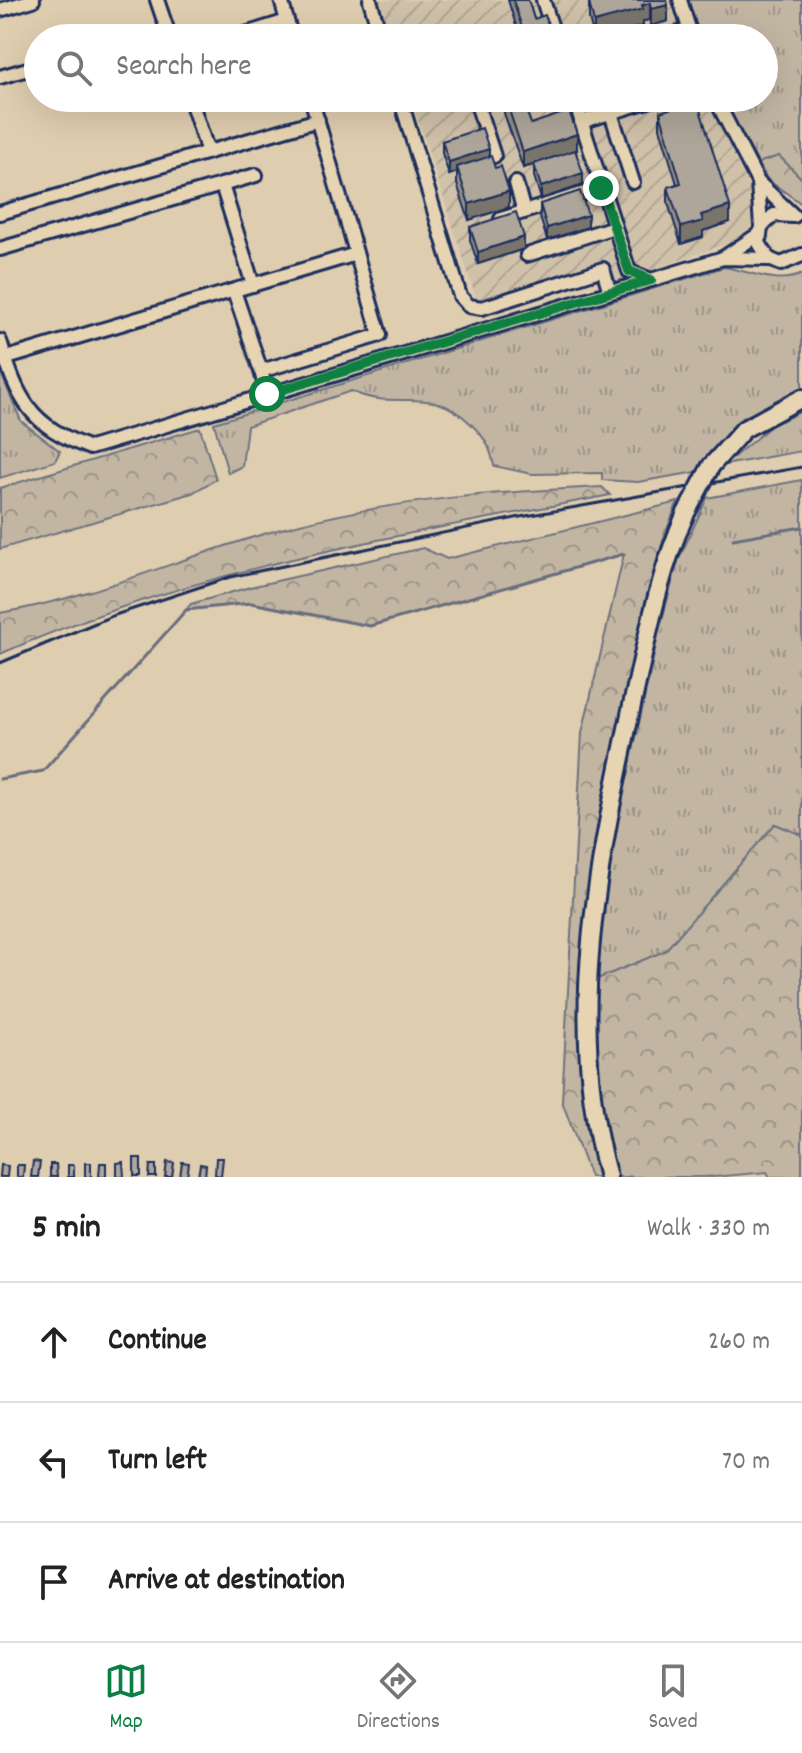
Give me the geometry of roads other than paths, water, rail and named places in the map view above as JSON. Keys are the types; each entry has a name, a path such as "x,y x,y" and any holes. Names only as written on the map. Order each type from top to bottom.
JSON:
{"main road":[{"path":"608,1177 593,1109 587,1025 589,938 596,877 659,583 686,513 711,466 744,429 802,398"}],"street":[{"path":"0,10 33,0"},
{"path":"157,0 165,24"},
{"path":"281,0 288,24"},
{"path":"370,0 377,24"},
{"path":"543,0 551,24"},
{"path":"680,0 688,24"},
{"path":"277,24 287,21"},
{"path":"0,77 24,70"},
{"path":"195,112 208,152"},
{"path":"261,371 380,335 315,112"},
{"path":"404,112 463,300 474,308 482,308 603,269 610,292"},
{"path":"480,112 494,156"},
{"path":"578,112 629,271 651,280"},
{"path":"581,122 614,112"},
{"path":"722,112 758,182 799,219"},
{"path":"611,113 633,182"},
{"path":"0,213 318,120"},
{"path":"0,249 256,175"},
{"path":"758,182 763,253 769,259"},
{"path":"516,183 524,212"},
{"path":"222,185 253,285"},
{"path":"489,223 601,188"},
{"path":"723,258 760,231 774,215 799,219"},
{"path":"527,255 614,227"},
{"path":"3,359 356,254"},
{"path":"0,341 3,359 30,415 58,436 90,448 723,258 769,259 790,263 802,255"},
{"path":"234,291 267,394"}],"waterway":[{"path":"733,539 802,527"},
{"path":"0,779 43,771 186,610 251,603 370,626 624,554"}],"railway":[{"path":"0,663 112,616 230,577 520,517 802,467"}]}
